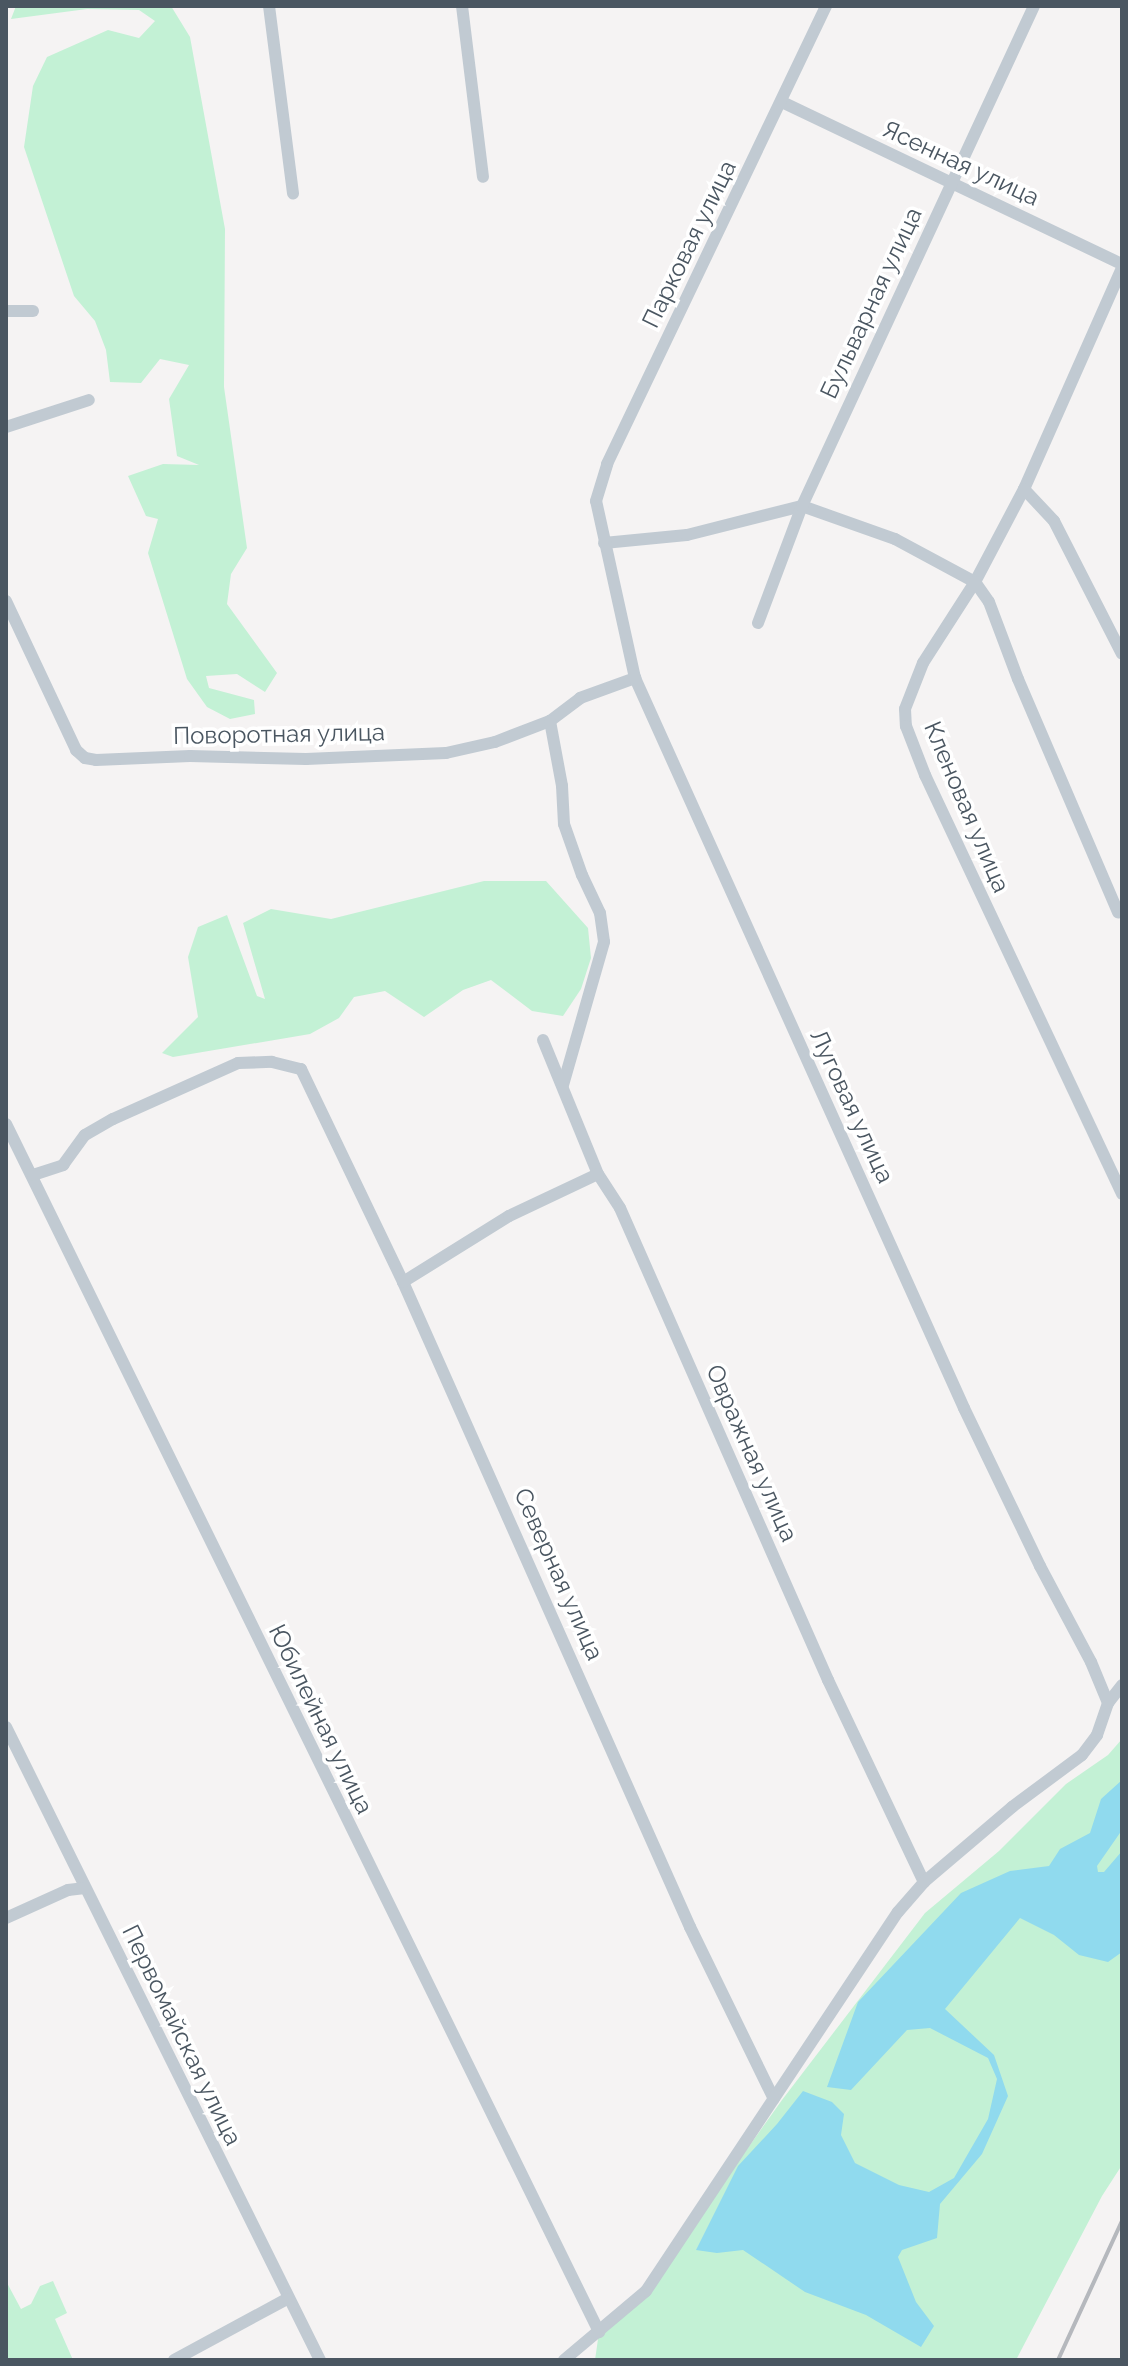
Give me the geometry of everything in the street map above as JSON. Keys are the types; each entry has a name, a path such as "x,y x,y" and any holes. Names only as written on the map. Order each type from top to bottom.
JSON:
{"street":[{"path":"269,6 293,193"},
{"path":"462,6 483,177"},
{"name":"Парковая улица","path":"596,501 607,464 826,6"},
{"name":"Бульварная улица","path":"758,623 802,506 1034,6"},
{"name":"Ясенная улица","path":"782,102 1122,266"},
{"name":"Кленовая улица","path":"1122,266 1024,489 975,582 923,663 908,697 906,726 932,790 1122,1194"},
{"path":"6,311 33,311"},
{"path":"6,427 89,400"},
{"path":"1024,489 1054,521 1122,654"},
{"name":"Луговая улица","path":"596,501 635,678 964,1408 1040,1566 1091,1662 1107,1709"},
{"path":"604,543 687,535 802,506 895,539 975,582 989,602 1118,912"},
{"name":"Поворотная улица","path":"6,601 76,750 85,758 306,759 446,753 495,742 550,721 580,698 635,678"},
{"path":"550,721 562,786 564,824 582,875 600,913 604,942 563,1085"},
{"name":"Овражная улица","path":"543,1040 598,1174 620,1208 828,1680 924,1882"},
{"name":"Северная улица","path":"33,1175 63,1165 85,1135 113,1119 238,1063 272,1062 301,1069 403,1282 690,1927 774,2099"},
{"name":"Юбилейная улица","path":"6,1124 599,2332"},
{"path":"403,1282 509,1216 598,1174"},
{"path":"564,2360 646,2291 898,1912 924,1882 1012,1807 1082,1755 1122,1685"},
{"name":"Первомайская улица","path":"6,1727 287,2299 320,2360"},
{"path":"6,1918 68,1890 85,1888"},
{"path":"174,2360 287,2299"}],"green space":[{"path":"16,6 171,6 190,37 225,229 224,387 247,548 231,574 227,604 277,673 265,692 237,674 206,676 209,688 254,700 255,714 230,719 207,707 187,679 148,553 158,519 146,516 128,476 163,464 199,465 177,456 169,399 189,365 160,359 141,383 110,382 106,350 95,321 74,296 24,147 33,86 47,57 108,30 139,38 155,21 139,10 87,9 11,19"},
{"path":"484,881 546,881 588,928 591,958 581,989 563,1016 532,1011 491,980 463,990 424,1017 385,991 354,997 339,1018 310,1034 173,1057 162,1053 198,1017 188,957 198,927 227,915 257,996 265,999 243,923 271,909 331,919"},
{"path":"1122,1739 1122,2165 1102,2196 1016,2360 595,2360 599,2332 646,2291 782,2100 925,1913 999,1851 1066,1784 1108,1755"},
{"path":"6,2281 21,2309 31,2304 40,2286 53,2281 67,2313 55,2319 73,2360 6,2360"}],"water":[{"path":"1122,1780 1122,1830 1097,1866 1098,1872 1104,1872 1122,1851 1122,1952 1108,1962 1079,1955 1054,1935 1020,1918 945,2009 994,2055 1008,2096 982,2154 940,2204 937,2238 902,2250 898,2257 916,2302 934,2326 921,2347 866,2315 805,2292 743,2250 717,2253 696,2250 738,2166 803,2091 832,2102 844,2114 841,2135 855,2163 899,2185 929,2192 954,2178 988,2119 997,2079 988,2058 930,2028 907,2030 851,2090 827,2087 858,2002 961,1893 1010,1871 1049,1866 1060,1849 1090,1833 1101,1799"}],"railway":[{"path":"1058,2360 1122,2221"}]}
